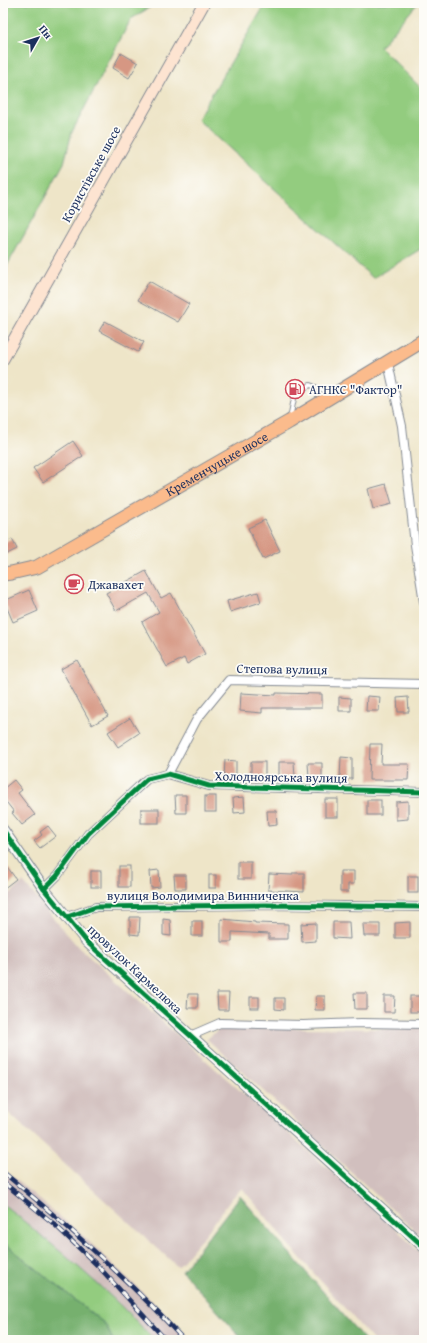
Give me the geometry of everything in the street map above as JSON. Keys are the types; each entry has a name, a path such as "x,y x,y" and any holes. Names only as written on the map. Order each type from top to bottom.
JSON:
{"highway":[{"name":"Кременчуцьке шосе","path":"3,574 37,567 388,364 424,340"}],"main road":[{"name":"Користівське шосе","path":"3,359 204,3"}],"street":[{"path":"388,364 402,426 415,545 424,602"},
{"name":"Степова вулиця","path":"168,774 198,719 229,680 424,684"},
{"path":"44,889 57,876 88,834 147,779 168,774"},
{"name":"Холодноярська вулиця","path":"168,774 208,786 424,792"},
{"path":"3,830 44,889 67,917"},
{"name":"вулиця Володимира Винниченка","path":"67,917 96,906 273,905 424,907"},
{"name":"провулок Кармелюка","path":"67,917 87,942 424,1247"},
{"path":"190,1036 220,1023 303,1025 361,1023 424,1024"}],"lane":[{"path":"289,422 295,394 310,385 335,394"}],"shaded area":[{"path":"23,882 79,948 394,1227 424,1257 424,1340 373,1340 303,1261 242,1188 232,1198 208,1231 178,1267 3,1108 3,900"},
{"path":"222,1027 385,1029 424,1027 424,1239 207,1039"},
{"path":"3,1169 82,1235 174,1322 190,1340 154,1340 78,1267 3,1204"}],"green space":[{"path":"3,3 153,3 152,6 131,19 72,132 64,163 3,273"},
{"path":"266,3 418,3 380,47 424,91 424,247 373,278 197,119"},
{"path":"240,1196 365,1340 243,1340 182,1271"},
{"path":"3,1204 100,1286 154,1340 113,1340 105,1324 3,1242"},
{"path":"3,1242 105,1324 113,1340 3,1340"}],"building":[{"path":"121,53 138,63 129,78 113,68"},
{"path":"149,281 189,304 178,322 138,300"},
{"path":"105,321 144,342 138,352 99,331"},
{"path":"73,441 83,456 43,482 33,468"},
{"path":"386,484 392,504 373,509 368,489"},
{"path":"265,520 280,551 263,559 248,528"},
{"path":"12,539 17,549 3,556 3,544"},
{"path":"146,571 161,598 171,593 205,654 187,664 184,658 167,667 142,622 159,612 148,593 116,611 106,593"},
{"name":"Джавахет","path":"69,577 77,578 80,583 72,589 68,584"},
{"path":"29,590 38,611 13,622 4,601"},
{"path":"258,592 261,602 230,612 227,601"},
{"path":"77,660 108,716 92,725 61,669"},
{"path":"241,693 276,695 276,693 322,694 322,708 262,708 262,713 240,711"},
{"path":"367,696 380,697 379,711 366,711"},
{"path":"339,697 351,698 351,711 339,711"},
{"path":"408,697 409,712 398,712 397,698"},
{"path":"130,718 139,733 118,747 108,732"},
{"path":"370,744 382,744 381,764 409,764 408,780 369,780"},
{"path":"341,757 352,758 352,779 340,779"},
{"path":"225,760 236,761 236,778 224,777"},
{"path":"251,762 265,762 265,778 251,778"},
{"path":"279,762 294,762 295,777 279,778"},
{"path":"308,763 322,763 322,778 309,778"},
{"path":"14,780 22,790 18,793 35,815 22,825 12,813 14,812 3,798 3,789"},
{"path":"175,795 186,795 186,813 176,813"},
{"path":"205,796 216,796 216,812 205,812"},
{"path":"244,797 245,812 234,813 233,798"},
{"path":"325,799 338,799 338,817 325,817"},
{"path":"367,800 381,800 381,815 367,815"},
{"path":"408,801 408,819 396,820 396,802"},
{"path":"141,809 159,809 159,823 141,823"},
{"path":"267,811 276,811 277,825 268,826"},
{"path":"48,826 56,836 40,848 34,841 42,835 40,832"},
{"path":"3,861 16,879 3,889"},
{"path":"238,862 251,862 251,879 238,879"},
{"path":"119,866 130,866 130,887 119,887"},
{"path":"159,870 160,887 151,888 150,871"},
{"path":"91,871 101,871 101,887 91,887"},
{"path":"340,871 354,871 354,884 348,884 348,892 340,892"},
{"path":"292,873 304,873 304,892 268,890 269,874 292,875"},
{"path":"174,875 186,875 186,889 175,889"},
{"path":"209,875 216,875 216,888 209,888"},
{"path":"408,876 418,876 418,893 408,893"},
{"path":"130,917 140,917 139,935 130,934"},
{"path":"163,919 170,920 171,936 163,935"},
{"path":"221,919 255,923 288,924 288,939 269,939 269,934 232,932 232,942 221,942"},
{"path":"192,921 202,921 202,936 192,936"},
{"path":"333,922 349,922 350,939 333,938"},
{"path":"410,922 410,938 395,938 395,923"},
{"path":"316,923 316,941 302,942 301,924"},
{"path":"363,924 380,924 380,936 364,936"},
{"path":"217,993 229,993 228,1010 218,1010"},
{"path":"354,993 367,993 367,1009 355,1009"},
{"path":"188,994 198,994 197,1008 187,1008"},
{"path":"316,996 325,996 325,1010 315,1010"},
{"path":"384,996 395,996 394,1012 384,1012"},
{"path":"410,996 421,996 421,1012 410,1012"},
{"path":"250,997 259,997 259,1008 250,1008"},
{"path":"275,998 284,998 284,1010 275,1009"}],"railway":[{"path":"3,1172 96,1253 141,1295 184,1340"},
{"path":"3,1182 53,1223 98,1266 166,1340"}],"cycle path":[{"path":"44,889 57,876 88,834 147,779 168,774 209,786 424,792"},
{"path":"3,830 44,889 87,942 424,1247"},
{"path":"67,917 96,907 265,905 424,907"}],"place":[{"name":"АГНКС \"Фактор\"","path":"295,389"},
{"name":"Джавахет","path":"74,584"}]}
